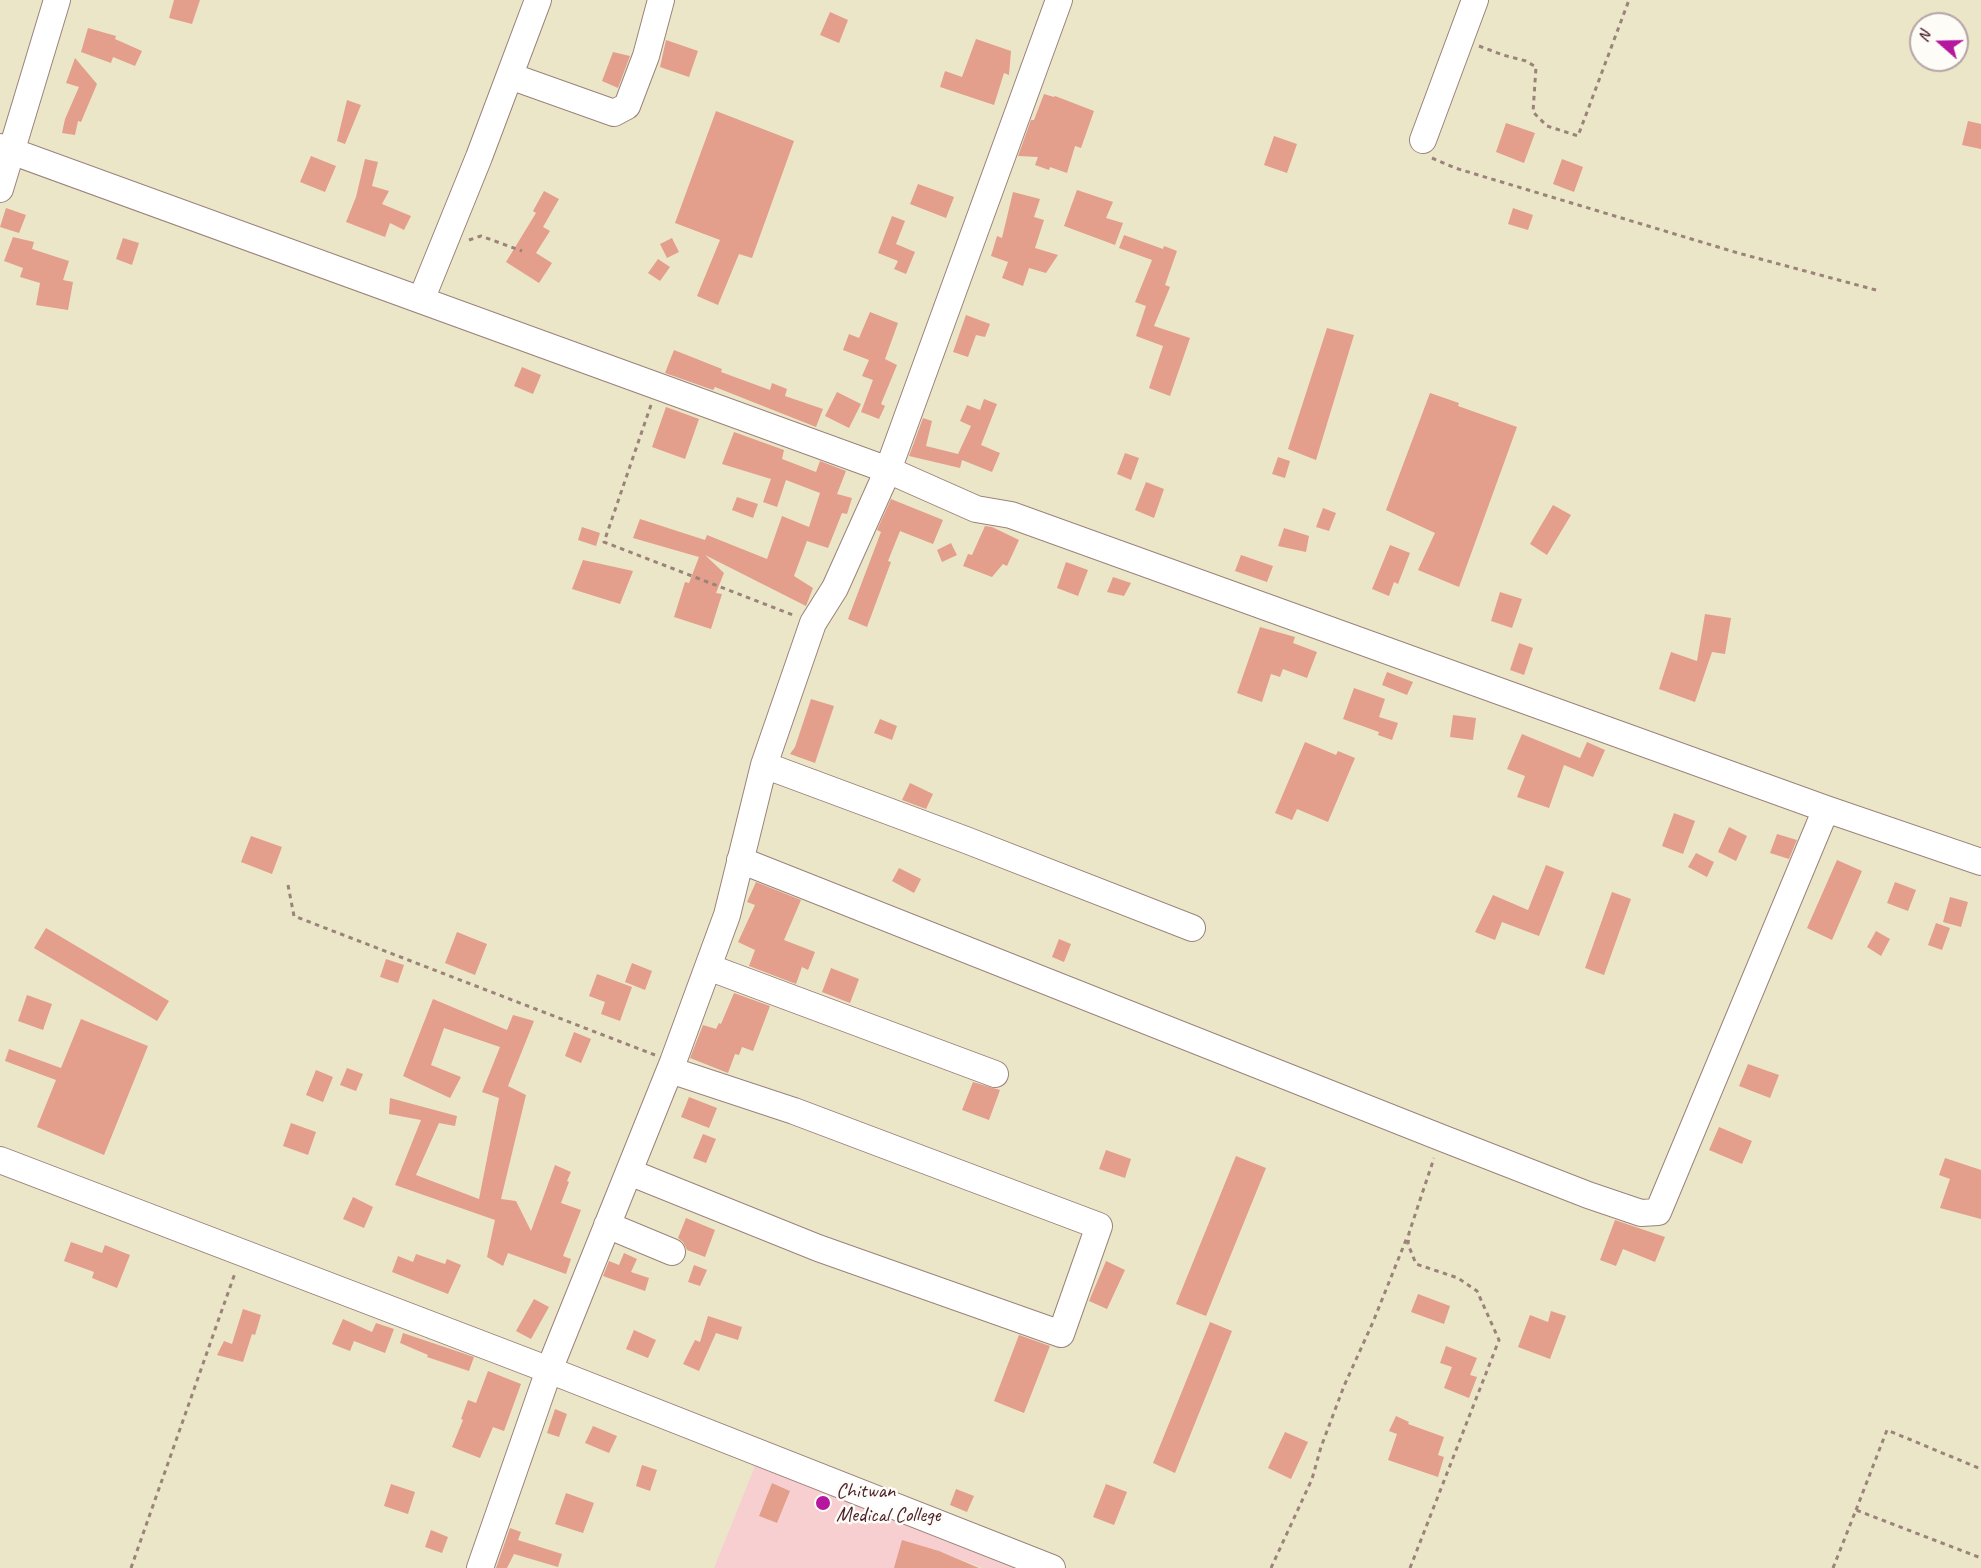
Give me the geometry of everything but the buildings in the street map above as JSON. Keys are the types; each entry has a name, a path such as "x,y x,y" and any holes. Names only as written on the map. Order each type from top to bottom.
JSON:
{"street":[{"path":"0,189 6,149 57,0"},
{"path":"421,300 538,0"},
{"path":"510,76 614,113 627,106 646,56 661,0"},
{"path":"480,1568 549,1370 672,1066 727,915 764,765 813,623 835,588 888,470 1059,0"},
{"path":"1423,140 1475,0"},
{"path":"6,149 888,470 976,509 1011,515 1826,809 1981,862"},
{"path":"764,765 966,840 1192,928"},
{"path":"740,860 1588,1195 1641,1213 1658,1212 1826,809"},
{"path":"708,967 995,1074"},
{"path":"629,1172 818,1248 1061,1334 1099,1226 672,1066"},
{"path":"0,1160 549,1370 1052,1568"},
{"path":"608,1225 672,1252"}],"path":[{"path":"1460,39 1526,61 1536,67 1533,112 1547,126 1578,136 1629,0"},
{"path":"1423,140 1433,159 1455,168 1738,253 1876,290"},
{"path":"467,243 470,238 481,237 522,251"},
{"path":"657,386 604,542 813,623"},
{"path":"288,885 294,916 672,1066"},
{"path":"1270,1568 1312,1479 1344,1386 1409,1233 1436,1151"},
{"path":"1409,1233 1408,1244 1416,1264 1458,1278 1477,1291 1499,1340 1410,1568"},
{"path":"131,1568 242,1252"},
{"path":"1833,1568 1887,1430 1981,1469"},
{"path":"1856,1509 1981,1558"}],"shaded area":[{"name":"Chitwan Medical College","path":"757,1461 1014,1566 1014,1568 983,1568 933,1549 926,1568 714,1568","holes":["772,1483 790,1491 777,1523 759,1516"]}],"place":[{"name":"Chitwan Medical College","path":"823,1503"}]}
